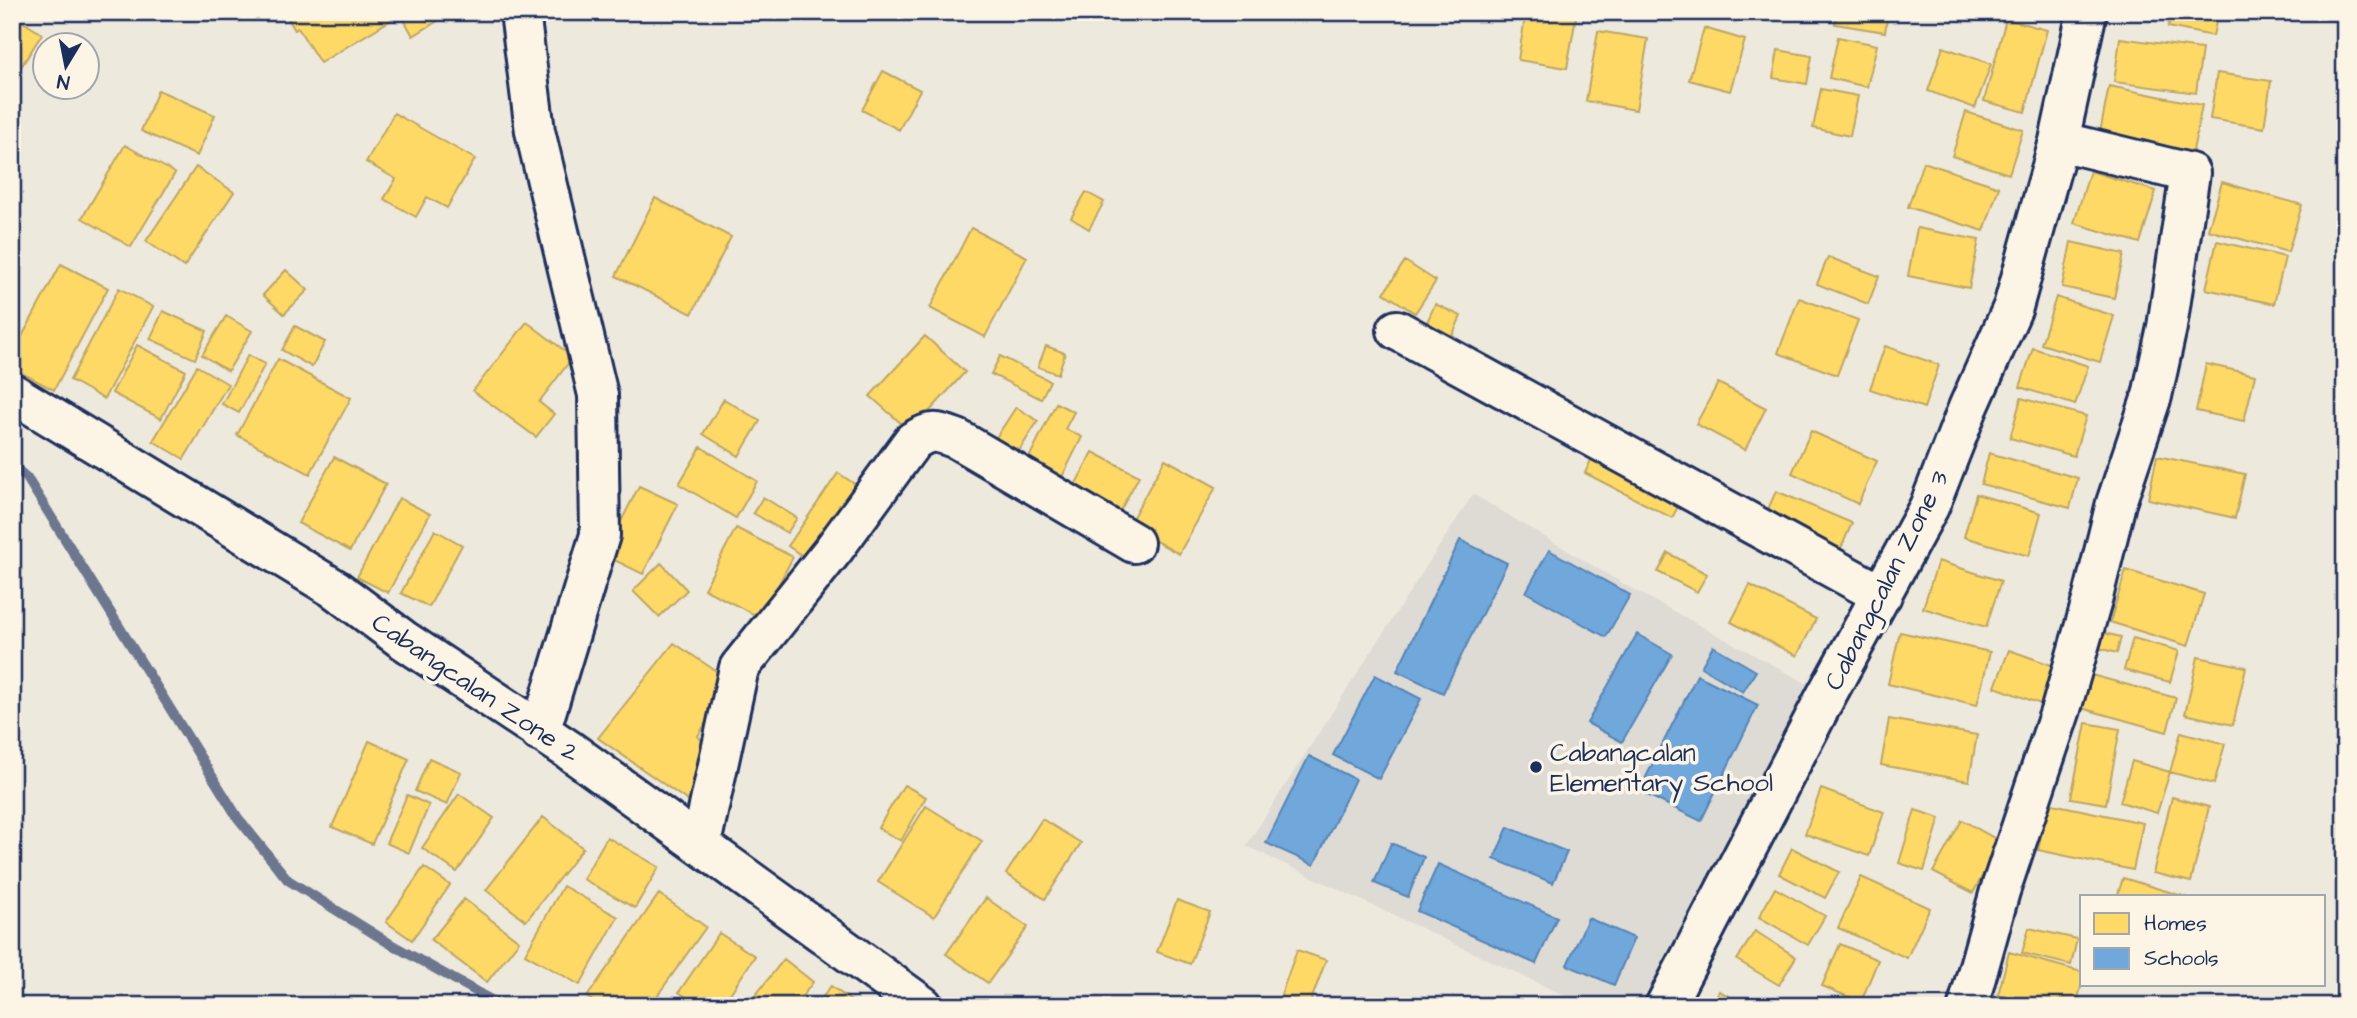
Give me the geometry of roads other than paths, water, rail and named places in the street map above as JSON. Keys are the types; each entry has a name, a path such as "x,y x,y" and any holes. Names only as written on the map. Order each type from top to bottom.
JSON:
{"street":[{"path":"520,12 535,131 598,395 600,535 540,732"},
{"name":"Cabangcalan Zone 3","path":"1665,1006 1826,695 1929,507 1968,408 2013,307 2059,141 2087,12"},
{"path":"1968,1006 2000,891 2094,597 2116,503 2152,396 2167,327 2190,173 2059,141"},
{"path":"1397,330 1882,595"},
{"name":"Cabangcalan Zone 2","path":"12,393 335,589 402,639 569,750 923,1006"},
{"path":"701,844 739,668 834,549 913,441 935,432 957,439 1134,543"}],"waterway":[{"path":"12,465 27,478 238,818 288,880 389,943 502,1006"}],"place":[{"name":"Cabangcalan Elementary School","path":"1536,767"}]}
